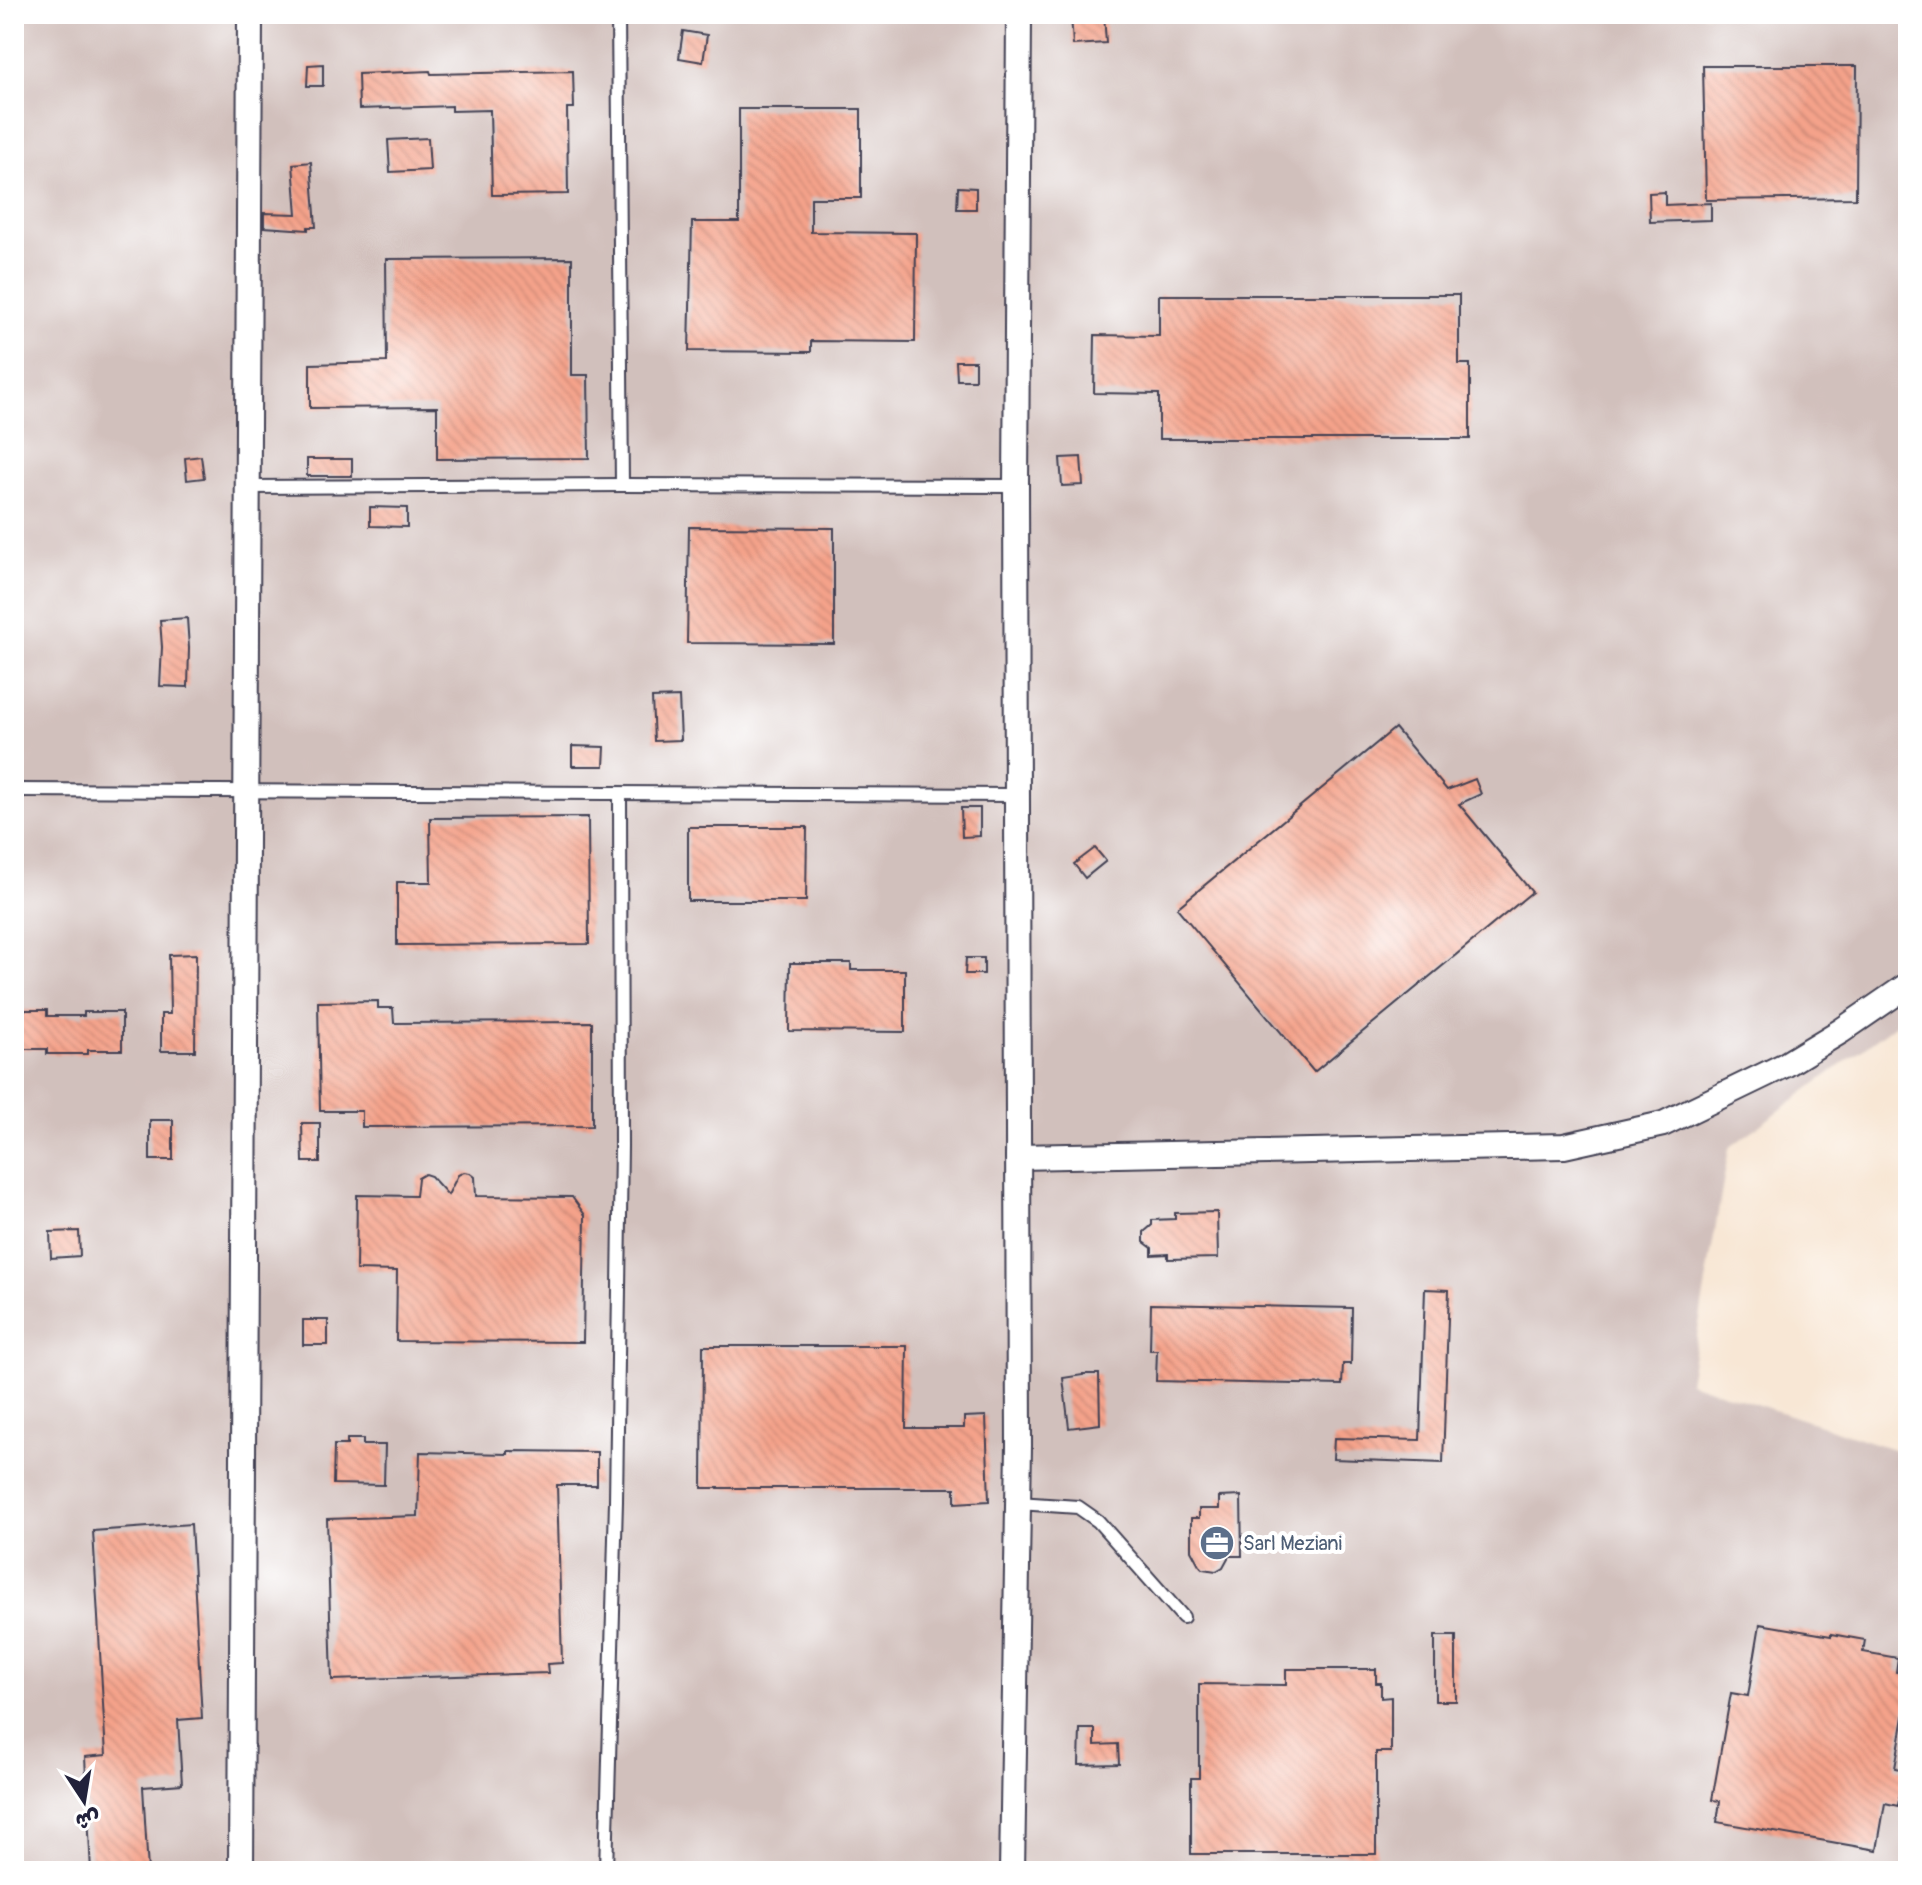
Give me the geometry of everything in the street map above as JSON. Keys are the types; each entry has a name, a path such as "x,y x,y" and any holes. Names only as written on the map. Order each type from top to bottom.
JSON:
{"street":[{"path":"241,1871 250,14"},
{"path":"1012,1871 1018,1503 1016,486 1019,14"},
{"path":"1018,1157 1564,1146 1663,1124 1785,1065 1908,985"}],"lane":[{"path":"618,14 622,485"},
{"path":"247,487 1016,486"},
{"path":"14,790 1017,795"},
{"path":"606,1871 621,1192 620,794"},
{"path":"1018,1503 1078,1507 1098,1521 1183,1617"}],"shaded area":[{"path":"14,14 1908,14 1908,1015 1729,1148 1689,1382 1908,1454 1908,1871 14,1871"}],"building":[{"path":"1104,14 1106,43 1073,45 1071,15"},
{"path":"683,31 707,35 703,62 679,58"},
{"path":"323,64 323,86 307,86 308,65"},
{"path":"1703,66 1857,66 1856,198 1706,200"},
{"path":"430,71 431,74 573,71 574,108 567,108 568,194 492,195 490,110 452,111 452,106 359,109 358,74"},
{"path":"739,109 861,109 861,198 811,198 811,232 916,233 915,342 811,341 811,352 689,351 692,222 739,222"},
{"path":"428,138 430,170 390,172 388,140"},
{"path":"311,162 316,227 308,227 308,230 264,227 264,213 297,214 293,164"},
{"path":"958,187 976,188 976,209 957,209"},
{"path":"1665,192 1665,205 1711,203 1711,220 1650,222 1649,193"},
{"path":"572,258 572,375 588,375 589,458 437,459 437,407 310,408 310,364 387,362 386,259"},
{"path":"1159,295 1459,295 1459,364 1470,364 1470,439 1159,439 1159,394 1094,393 1095,335 1159,336"},
{"path":"956,361 975,361 975,380 957,380"},
{"path":"201,456 204,478 187,480 185,458"},
{"path":"1081,457 1083,485 1062,486 1060,458"},
{"path":"307,459 352,459 352,476 307,476"},
{"path":"370,507 407,508 407,527 370,526"},
{"path":"689,527 834,528 834,644 687,643"},
{"path":"187,618 188,687 160,686 160,620"},
{"path":"679,697 681,740 654,741 652,698"},
{"path":"1395,728 1447,790 1475,779 1481,794 1459,804 1532,892 1314,1072 1177,908"},
{"path":"572,746 605,747 604,766 572,766"},
{"path":"961,808 980,808 980,836 962,837"},
{"path":"588,817 589,944 397,945 397,882 431,882 430,818"},
{"path":"688,827 807,827 806,901 688,901"},
{"path":"1095,848 1106,861 1085,878 1074,864"},
{"path":"196,954 195,1051 161,1051 161,1014 170,1014 169,955"},
{"path":"966,958 984,958 984,974 965,974"},
{"path":"790,963 851,963 851,970 905,970 905,1032 789,1031"},
{"path":"378,1001 378,1008 393,1008 394,1023 592,1022 592,1126 362,1127 362,1111 320,1111 318,1002"},
{"path":"14,1010 47,1010 47,1016 122,1012 122,1050 47,1054 47,1049 14,1049"},
{"path":"150,1120 173,1120 173,1160 150,1160"},
{"path":"302,1123 320,1123 320,1162 303,1162"},
{"path":"464,1172 475,1177 476,1196 572,1197 585,1215 583,1342 396,1341 397,1271 356,1270 357,1195 416,1196 418,1178 425,1174 431,1176 448,1195 458,1175"},
{"path":"1217,1212 1218,1258 1168,1259 1168,1254 1152,1255 1152,1248 1144,1242 1144,1232 1152,1225 1152,1220 1175,1219 1175,1213"},
{"path":"79,1231 80,1256 51,1258 50,1232"},
{"path":"1425,1289 1449,1290 1443,1463 1333,1459 1334,1438 1420,1440"},
{"path":"1151,1304 1352,1308 1351,1364 1343,1364 1342,1385 1156,1381 1157,1350 1150,1350"},
{"path":"303,1320 328,1320 328,1345 303,1345"},
{"path":"703,1346 907,1346 906,1428 964,1428 964,1417 986,1416 989,1501 955,1503 955,1488 702,1488"},
{"path":"1099,1374 1100,1424 1069,1428 1063,1378"},
{"path":"347,1439 363,1439 363,1445 385,1445 384,1485 333,1484 334,1445 347,1445"},
{"path":"508,1451 597,1452 597,1485 557,1485 562,1663 547,1664 548,1673 332,1680 327,1519 418,1516 420,1452 508,1454"},
{"path":"1241,1496 1242,1556 1229,1556 1223,1567 1216,1571 1203,1569 1191,1550 1191,1518 1199,1518 1199,1509 1219,1509 1219,1497"},
{"path":"191,1524 202,1718 178,1720 182,1784 143,1787 148,1871 91,1871 85,1757 106,1755 93,1531"},
{"path":"1760,1624 1865,1640 1863,1652 1898,1658 1896,1672 1908,1674 1908,1694 1895,1768 1904,1770 1898,1806 1885,1803 1877,1850 1717,1822 1720,1801 1712,1800 1731,1693 1748,1696"},
{"path":"1435,1636 1456,1636 1456,1701 1435,1701"},
{"path":"1286,1669 1376,1669 1376,1683 1381,1683 1381,1698 1391,1697 1391,1752 1376,1752 1376,1854 1191,1854 1191,1778 1199,1778 1199,1684 1286,1685"},
{"path":"1080,1729 1095,1729 1095,1745 1118,1744 1119,1764 1079,1765"}],"place":[{"name":"Sarl Meziani","path":"1217,1543"}]}
